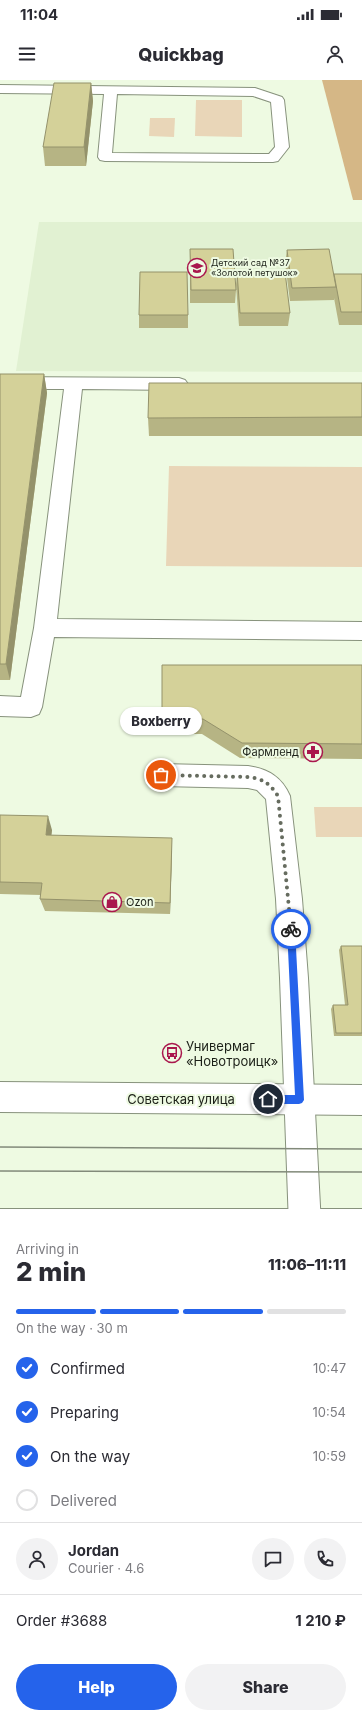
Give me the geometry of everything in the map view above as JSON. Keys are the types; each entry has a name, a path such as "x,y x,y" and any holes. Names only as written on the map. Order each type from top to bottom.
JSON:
{"main road":[{"path":"0,89 111,90 255,86 277,100 282,147 273,158 105,157 111,90"},
{"path":"0,383 195,384"},
{"path":"0,706 31,706 45,628 74,383"},
{"path":"45,628 362,631"},
{"path":"161,775 260,778 271,786 278,796 293,962 305,1225"},
{"name":"Советская улица","path":"0,1097 362,1100"},
{"path":"0,1225 362,1225"}],"shaded area":[{"path":"322,80 362,80 362,200 353,200"},
{"path":"196,100 242,100 242,137 195,136"},
{"path":"150,118 175,118 174,137 149,136"},
{"name":"Детский сад №37 «Золотой петушок»","path":"39,222 362,222 362,372 16,371"},
{"path":"169,466 362,467 362,567 166,566"},
{"path":"314,807 362,807 362,837 316,837"}],"building":[{"path":"54,83 91,83 84,147 43,147"},
{"path":"190,249 233,249 236,290 191,290"},
{"path":"329,249 336,287 292,288 287,250"},
{"path":"140,272 187,272 188,315 139,315"},
{"path":"237,272 285,272 290,313 240,313"},
{"path":"334,274 362,274 362,312 341,312"},
{"path":"0,374 44,374 6,664 0,664"},
{"path":"149,383 362,383 362,417 148,418"},
{"path":"162,665 362,665 362,744 242,743 203,719 162,719"},
{"path":"0,815 48,816 46,835 172,838 170,903 40,899 42,883 0,882"},
{"path":"341,946 362,946 362,1033 336,1033 333,1005 348,1005"}],"tram line":[{"path":"0,1147 362,1149"},
{"path":"0,1171 362,1172"}],"way so far":[{"path":"161,775 260,778 271,786 278,796 291,929"}],"place":[{"name":"Детский сад №37 «Золотой петушок»","path":"197,268"},
{"name":"Фармленд","path":"313,752"},
{"name":"Boxberry","path":"161,775"},
{"name":"Ozon","path":"112,902"},
{"name":"Универмаг «Новотроицк»","path":"172,1053"}],"route":[{"path":"268,1099 299,1100 291,929"}]}
